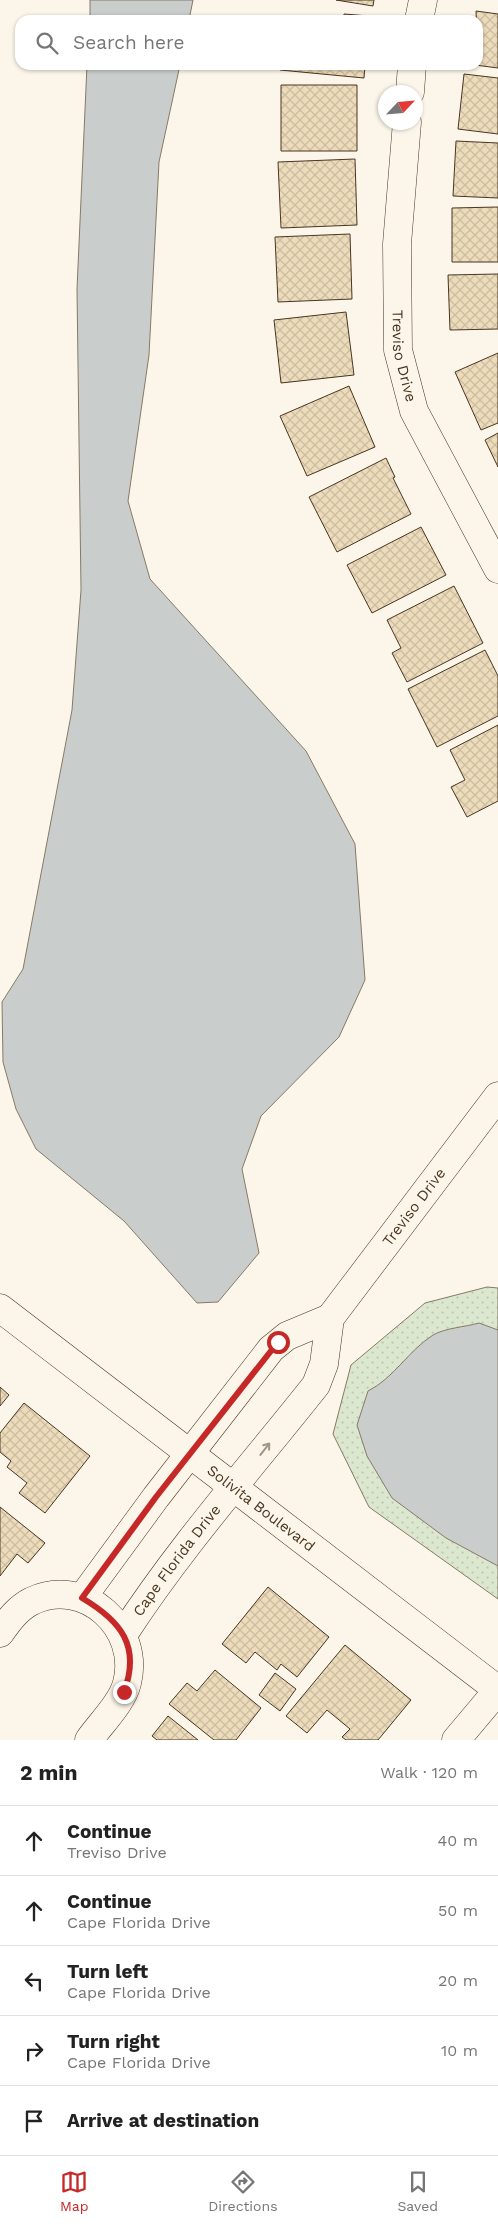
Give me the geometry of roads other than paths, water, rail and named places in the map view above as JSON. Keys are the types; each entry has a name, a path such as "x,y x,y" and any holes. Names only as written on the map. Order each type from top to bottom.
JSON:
{"street":[{"path":"420,15 423,0"},
{"path":"411,85 412,70"},
{"name":"Treviso Drive","path":"406,130 397,244 398,350 414,411 494,552"},
{"name":"Treviso Drive","path":"190,1454 278,1342 330,1318 498,1096"},
{"name":"Solivita Boulevard","path":"0,1308 498,1690"},
{"name":"Treviso Drive","path":"235,1487 321,1375 330,1318"},
{"path":"82,1598 190,1454"},
{"name":"Cape Florida Drive","path":"123,1635 140,1609 235,1487"},
{"name":"Cape Florida Drive","path":"0,1633 14,1614 31,1602 62,1595 82,1598 105,1611 116,1622 123,1635 130,1662 128,1682 124,1692 89,1740"},
{"path":"456,1740 498,1690"}]}
